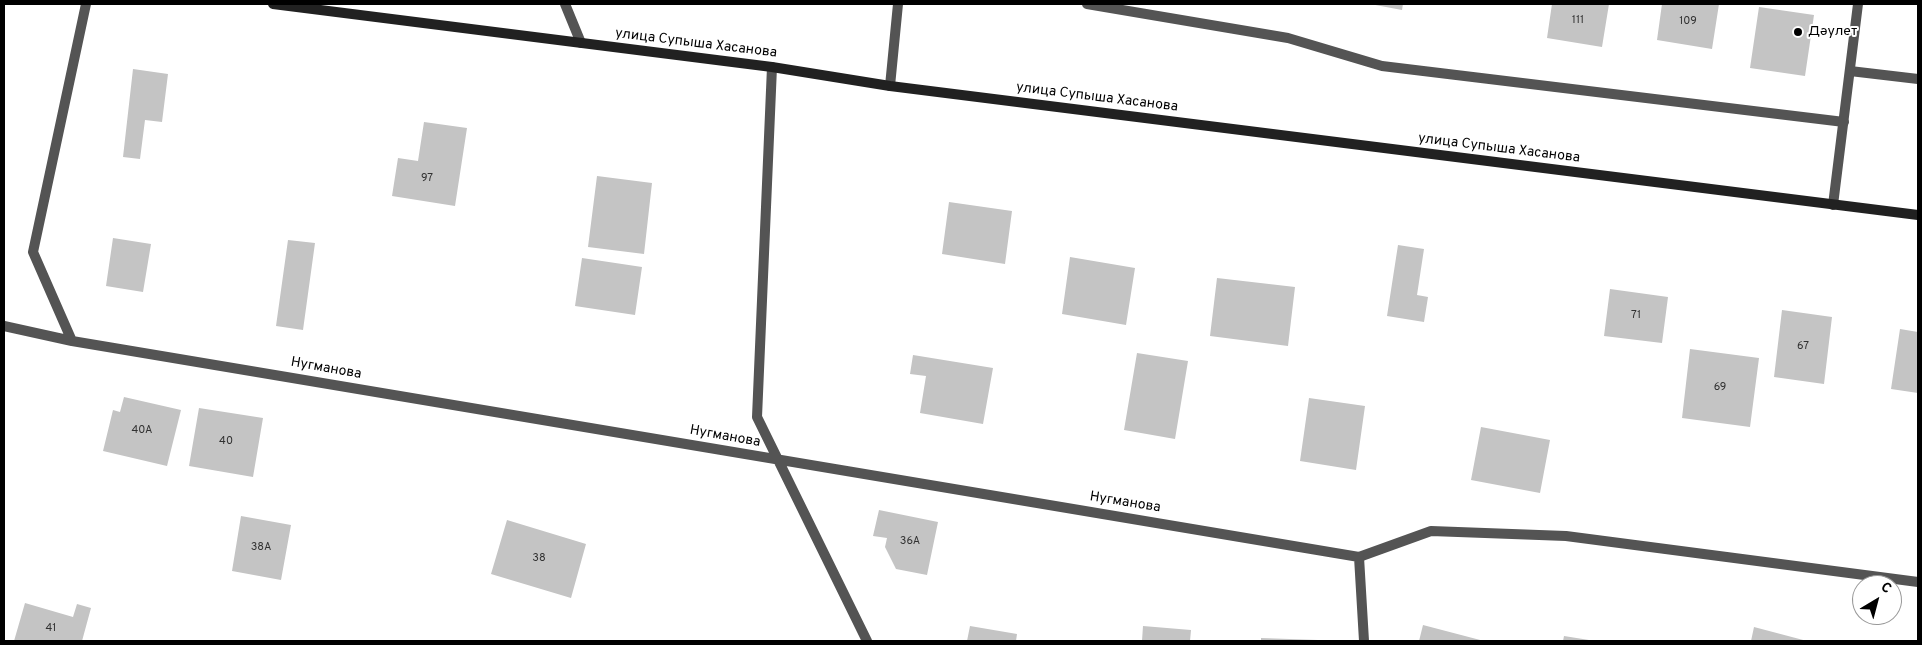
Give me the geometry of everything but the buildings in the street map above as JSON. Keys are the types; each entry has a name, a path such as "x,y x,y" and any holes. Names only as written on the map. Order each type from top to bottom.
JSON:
{"street":[{"path":"72,341 33,252 86,4"},
{"name":"улица Супыша Хасанова","path":"273,4 772,67 890,86 1918,215"},
{"path":"565,4 581,43"},
{"path":"890,86 898,4"},
{"path":"1087,4 1288,38 1382,66 1844,122"},
{"path":"1833,205 1858,4"},
{"path":"772,67 758,418 867,641"},
{"path":"1850,71 1918,79"},
{"name":"Нугманова","path":"4,326 72,341 1359,556"},
{"path":"1364,641 1359,556 1431,531 1566,536 1918,582"}],"place":[{"name":"Дәулет","path":"1798,32"}]}
